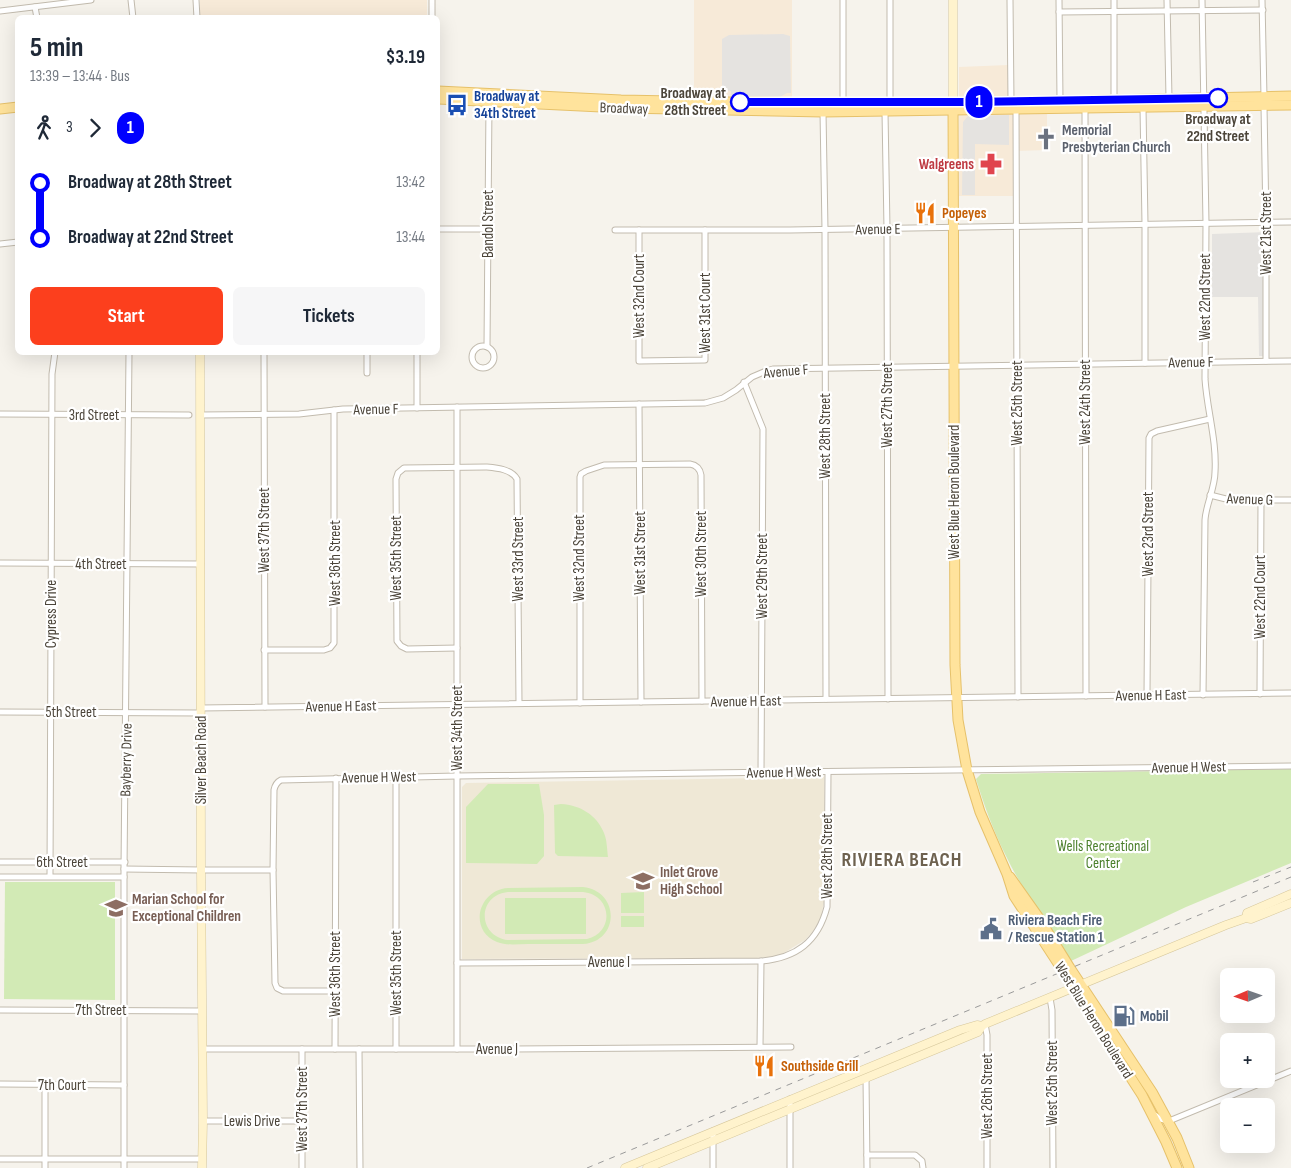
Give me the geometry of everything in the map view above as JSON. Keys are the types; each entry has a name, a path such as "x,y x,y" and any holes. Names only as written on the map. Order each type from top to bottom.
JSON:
{"main road":[{"path":"953,0 953,106"},
{"name":"Broadway","path":"440,91 621,100 843,103 887,107"},
{"name":"Broadway","path":"1264,101 1291,96"},
{"name":"Broadway","path":"440,99 628,108 795,112 823,112 887,107 953,106 1011,101 1169,98 1203,102"},
{"name":"Broadway","path":"953,106 1016,110 1143,108 1203,102 1264,101 1291,105"},
{"path":"795,112 802,108 836,108 843,103"},
{"name":"West Blue Heron Boulevard","path":"953,106 956,698 961,742 967,770 982,818 1007,874 1014,881 1039,918 1142,1095 1177,1168"},
{"path":"0,109 15,107"},
{"name":"Silver Beach Road","path":"200,355 202,1168"},
{"path":"1246,918 1247,913 1291,894"},
{"path":"625,1168 642,1164 713,1131 960,1030 984,1025 1246,918 1251,919 1291,903"},
{"name":"West Blue Heron Boulevard","path":"1078,986 1152,1092 1169,1121 1189,1168"},
{"path":"647,1168 978,1032 984,1025"}],"street":[{"path":"0,12 91,0"},
{"path":"131,0 134,15"},
{"path":"196,0 197,15"},
{"path":"432,0 432,15"},
{"path":"843,0 843,103"},
{"name":"West 27th Street","path":"888,699 887,107 890,0"},
{"path":"1010,0 1011,101"},
{"path":"1059,0 1060,100"},
{"path":"1114,0 1114,99"},
{"path":"1167,0 1169,98"},
{"name":"West 22nd Street","path":"1202,0 1206,223 1205,362 1206,396 1213,437 1215,470 1215,479 1205,520 1203,695"},
{"name":"West 21st Street","path":"1262,0 1266,222 1266,361"},
{"path":"35,7 36,15"},
{"path":"1059,12 1263,10"},
{"name":"Bandol Street","path":"488,346 489,102"},
{"name":"West 24th Street","path":"1085,108 1086,696"},
{"path":"1143,108 1145,363"},
{"name":"West 25th Street","path":"1016,110 1018,697"},
{"name":"West 28th Street","path":"823,112 826,700"},
{"name":"Avenue E","path":"615,230 824,230 1291,222"},
{"path":"440,229 488,229"},
{"name":"West 32nd Court","path":"639,230 640,361"},
{"name":"West 31st Court","path":"640,361 705,360 705,230"},
{"path":"0,244 15,242"},
{"path":"480,346 488,346 493,352 494,360 486,368 478,367 472,359 472,352 480,346"},
{"name":"Cypress Drive","path":"50,876 52,374 55,355"},
{"name":"Bayberry Drive","path":"124,1168 124,862 129,355"},
{"name":"West 37th Street","path":"264,355 264,707"},
{"path":"367,355 367,373"},
{"path":"417,355 417,408"},
{"name":"Avenue F","path":"200,415 299,414 334,410 457,407 709,403 730,395 752,376 773,369 1291,361"},
{"name":"West 29th Street","path":"744,382 763,429 761,773"},
{"name":"West 31st Street","path":"639,404 641,702"},
{"name":"West 34th Street","path":"457,407 457,1049"},
{"name":"West 36th Street","path":"264,650 324,650 330,648 334,643 334,410"},
{"name":"3rd Street","path":"0,414 188,415"},
{"name":"West 23rd Street","path":"1147,695 1149,438 1157,430 1210,419"},
{"name":"West 30th Street","path":"640,464 690,464 697,466 700,471 702,701"},
{"name":"West 32nd Street","path":"580,703 580,477 586,471 604,466 640,464"},
{"name":"West 35th Street","path":"457,467 404,468 398,473 396,479 397,641 401,646 408,648 457,648"},
{"name":"West 33rd Street","path":"457,467 499,469 513,474 517,479 519,704"},
{"name":"Avenue G","path":"1210,495 1230,500 1291,500"},
{"name":"West 22nd Court","path":"1260,694 1261,500"},
{"name":"4th Street","path":"0,563 201,564"},
{"name":"Avenue H East","path":"201,710 264,707 1291,693"},
{"name":"5th Street","path":"0,712 126,713 201,710"},
{"name":"Avenue H West","path":"273,870 274,790 278,782 284,779 1291,766"},
{"name":"West 28th Street","path":"760,961 781,958 800,948 813,937 825,916 828,899 828,772"},
{"name":"West 35th Street","path":"396,777 396,1049"},
{"name":"West 36th Street","path":"335,1049 336,778"},
{"name":"6th Street","path":"0,862 124,862"},
{"path":"124,869 273,870 275,984 277,988 283,991 335,991"},
{"name":"6th Street","path":"0,877 124,877"},
{"path":"760,961 760,1047"},
{"name":"Avenue I","path":"456,963 760,961"},
{"name":"West 25th Street","path":"1050,998 1052,1010 1053,1168"},
{"name":"7th Street","path":"0,1010 202,1011"},
{"name":"West 26th Street","path":"984,1025 987,1035 987,1168"},
{"name":"Avenue J","path":"202,1049 791,1047"},
{"name":"West 37th Street","path":"302,1049 302,1168"},
{"path":"359,1049 360,1168"},
{"path":"866,1069 867,1168"},
{"path":"1150,1110 1160,1119 1169,1121 1291,1072"},
{"name":"7th Court","path":"0,1084 124,1085"},
{"path":"45,1085 45,1168"},
{"path":"790,1100 790,1168"},
{"name":"Lewis Drive","path":"203,1121 302,1121"},
{"path":"713,1131 713,1168"},
{"path":"867,1155 915,1156 922,1161 922,1168"},
{"path":"0,1159 202,1159"}],"shaded area":[{"path":"200,0 427,0 427,15 200,15"},
{"path":"694,0 792,0 792,98 694,97"},
{"path":"783,34 790,36 791,93 780,97 731,96 731,91 722,90 722,39 729,35"},
{"path":"1008,65 1009,114 1047,113 1047,150 1013,151 1013,196 959,196 959,67"},
{"path":"1009,115 1009,145 975,144 975,195 962,195 963,122 968,116"},
{"path":"1267,232 1269,265 1267,265 1267,356 1259,356 1258,297 1212,297 1212,234"},
{"name":"Inlet Grove High School","path":"824,777 824,901 821,917 814,930 805,940 779,956 756,958 462,959 462,787 466,783"}],"green space":[{"name":"Wells Recreational Center","path":"1291,769 1291,863 1186,907 1071,961 1012,868 993,827 976,779 981,774"},
{"path":"488,784 539,784 544,815 544,856 537,864 466,863 466,807"},
{"path":"554,805 575,806 587,812 597,821 605,836 608,857 558,856 555,853"},
{"path":"5,882 115,882 115,1000 4,999"},
{"path":"583,887 595,890 604,897 609,906 611,916 609,926 604,934 595,941 583,944 505,944 497,942 482,929 480,911 490,896 498,890 508,888","holes":["508,892 583,892 593,895 600,900 606,914 606,922 602,929 596,935 587,939 508,940 498,937 486,924 486,907 498,895"]},
{"path":"644,892 644,913 621,913 621,893"},
{"path":"505,898 586,898 586,934 505,934"},
{"path":"621,916 644,916 644,927 621,927"}],"railway":[{"path":"1253,882 1291,867"},
{"path":"587,1168 1291,877"}],"bus line":[{"name":"1","path":"740,102 967,102 1218,98"}],"place":[{"name":"Broadway at 22nd Street","path":"1218,98"},
{"name":"Broadway at 28th Street","path":"740,102"},
{"name":"Broadway at 34th Street","path":"457,105"},
{"name":"Memorial Presbyterian Church","path":"1046,139"},
{"name":"Walgreens","path":"991,164"},
{"name":"Popeyes","path":"925,213"},
{"name":"Inlet Grove High School","path":"643,881"},
{"name":"Marian School for Exceptional Children","path":"116,908"},
{"name":"Riviera Beach Fire / Rescue Station 1","path":"991,929"},
{"name":"Mobil","path":"1124,1016"},
{"name":"Southside Grill","path":"764,1066"}],"district":[{"name":"RIVIERA BEACH","path":"902,859"}]}
